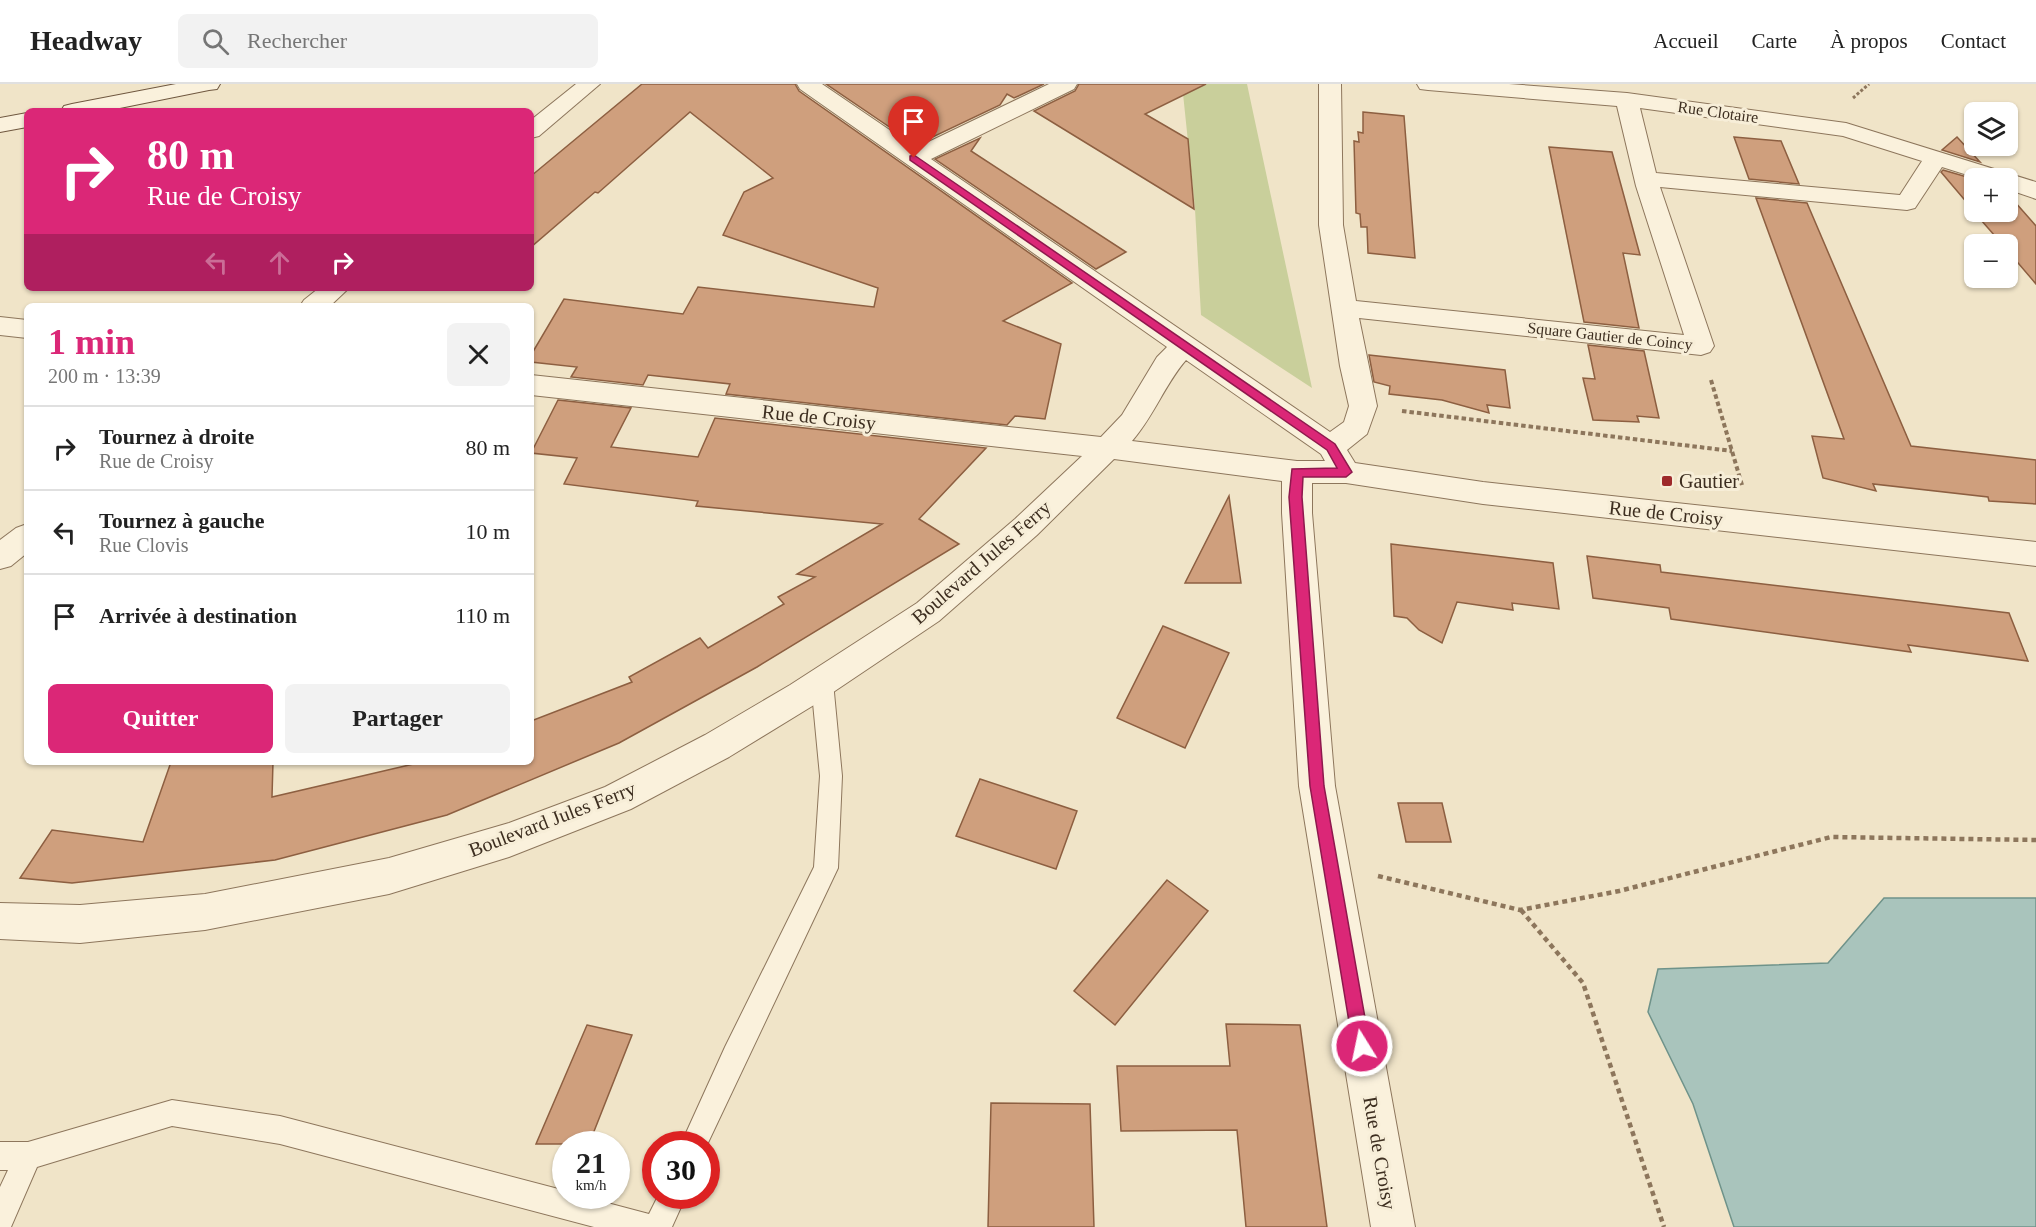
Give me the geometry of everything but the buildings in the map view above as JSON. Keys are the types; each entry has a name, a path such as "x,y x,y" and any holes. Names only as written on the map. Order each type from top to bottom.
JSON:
{"street":[{"path":"87,108 210,84"},
{"path":"534,129 590,84"},
{"path":"808,84 1331,447 1346,472"},
{"path":"914,158 1066,84"},
{"path":"1330,84 1332,225 1363,406 1358,427 1331,447"},
{"name":"Rue Clotaire","path":"1428,84 1627,100 1846,130 1968,168"},
{"name":"Square Gautier de Coincy","path":"1345,309 1701,346 1647,183 1627,100"},
{"path":"0,125 24,121"},
{"path":"1647,183 1907,203 1936,158"},
{"path":"2018,184 2036,192"},
{"path":"317,303 332,291"},
{"path":"0,326 24,329"},
{"path":"1108,448 1132,422 1167,364 1184,345"},
{"name":"Rue de Croisy","path":"534,385 1108,448 1297,472 1346,472 1464,491 2036,554"},
{"name":"Boulevard Jules Ferry","path":"0,921 80,924 205,912 389,876 509,840 618,798 717,746 822,682 928,612 1026,527 1108,448"},
{"name":"Rue de Croisy","path":"1297,472 1296,513 1317,786 1393,1227"},
{"path":"0,557 24,538"}],"lane":[{"path":"700,1131 826,868 831,776 822,682"},
{"path":"0,1156 28,1156 172,1113 280,1130 647,1227"},
{"path":"0,1219 28,1156"},
{"path":"658,1227 666,1209"}],"path":[{"path":"1701,346 1753,523"},
{"path":"1363,406 1732,451"},
{"path":"1330,864 1520,910 1619,891 1831,837 2036,840"},
{"path":"1520,910 1583,983 1664,1227"}],"green space":[{"path":"1182,84 1247,84 1312,388 1201,315 1195,209"}],"water":[{"path":"1884,898 2036,898 2036,1227 1734,1227 1693,1104 1648,1012 1658,969 1828,963"}],"place":[{"name":"Gautier","path":"1667,481"}],"route":[{"path":"914,158 1331,447 1346,472 1297,472 1296,497 1317,786 1362,1046"}]}
